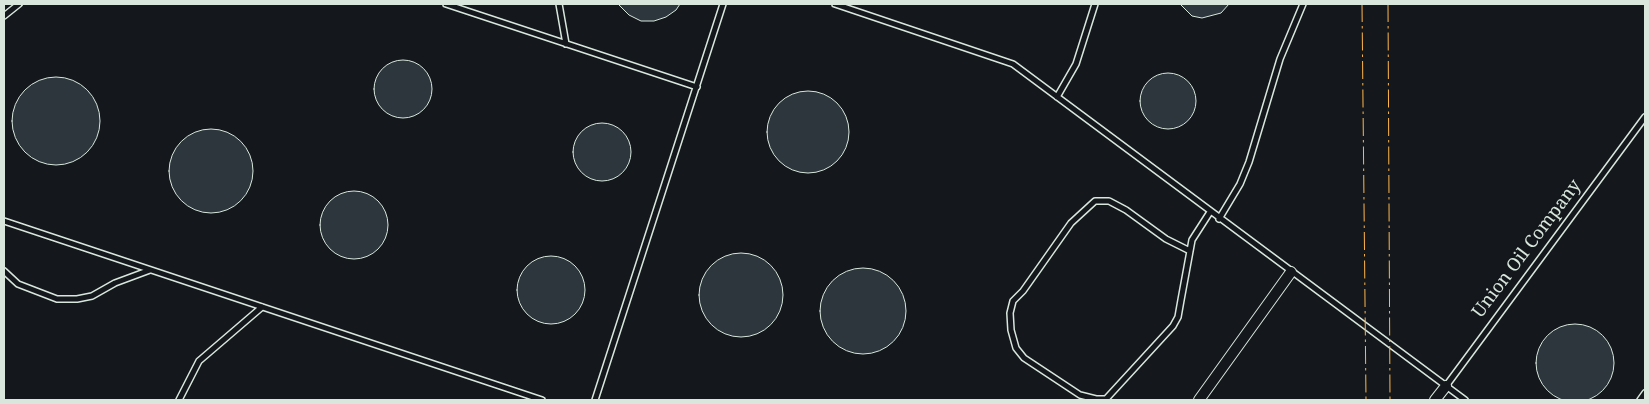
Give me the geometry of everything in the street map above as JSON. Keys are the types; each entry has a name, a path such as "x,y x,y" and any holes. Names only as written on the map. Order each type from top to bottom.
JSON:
{"street":[{"path":"1198,400 1291,272"},
{"name":"Union Oil Company","path":"1435,400 1446,386"}],"lane":[{"path":"4,16 19,4"},
{"path":"446,4 696,87"},
{"path":"559,4 566,44"},
{"path":"595,400 724,4"},
{"path":"835,4 1013,64 1465,400"},
{"path":"1057,97 1076,64 1095,4"},
{"path":"1219,219 1240,184 1249,162 1280,59 1303,4"},
{"name":"Union Oil Company","path":"1446,386 1645,117"},
{"path":"1190,252 1166,239 1126,210 1109,201 1095,201 1071,223 1023,291 1013,301 1010,313 1010,330 1016,348 1024,358 1080,395 1096,400 1106,399 1173,326 1178,317 1190,252 1192,240 1210,212"},
{"path":"4,221 542,400"},
{"path":"4,271 18,284 49,296 77,299 92,296 115,283 151,270"},
{"path":"178,400 199,361 262,307"},
{"path":"1640,400 1645,392"}],"building":[{"path":"618,4 680,4 676,10 666,17 654,21 641,21 629,15"},
{"path":"1180,4 1229,4 1221,13 1202,18 1192,16"},
{"path":"397,60 409,60 424,68 432,83 432,95 424,110 409,118 397,118 382,110 374,95 374,83 382,68"},
{"path":"1168,73 1188,81 1196,101 1188,121 1168,129 1148,121 1140,101 1148,81"},
{"path":"56,77 73,81 87,90 96,104 100,121 96,138 87,152 73,161 56,165 39,161 25,152 16,138 12,121 16,104 25,90 39,81"},
{"path":"808,91 824,94 837,103 846,116 849,132 846,148 837,161 824,170 808,173 792,170 779,161 770,148 767,132 770,116 779,103 792,94"},
{"path":"596,123 608,123 623,131 631,146 631,158 623,173 608,181 596,181 581,173 573,158 573,146 581,131"},
{"path":"211,129 227,132 241,141 250,155 253,171 250,187 241,201 227,210 211,213 195,210 181,201 172,187 169,171 172,155 181,141 195,132"},
{"path":"354,191 367,194 378,201 385,212 388,225 385,238 378,249 367,256 354,259 341,256 330,249 323,238 320,225 323,212 330,201 341,194"},
{"path":"733,253 749,253 765,260 776,271 783,287 780,311 771,325 765,330 749,337 733,337 717,330 706,319 699,303 699,287 706,271 717,260"},
{"path":"551,256 564,259 575,266 582,277 585,290 582,303 575,314 564,321 551,324 538,321 527,314 520,303 517,290 520,277 527,266 538,259"},
{"path":"863,268 879,271 887,275 899,287 903,295 906,311 903,327 899,335 887,347 879,351 863,354 847,351 839,347 827,335 823,327 820,311 823,295 827,287 839,275 847,271"},
{"path":"1575,324 1590,327 1603,335 1611,348 1614,363 1611,378 1603,391 1590,399 1575,402 1560,399 1547,391 1539,378 1536,363 1539,348 1547,335 1560,327"}],"power":[{"path":"1362,4 1366,400"},
{"path":"1388,4 1390,400"}]}
